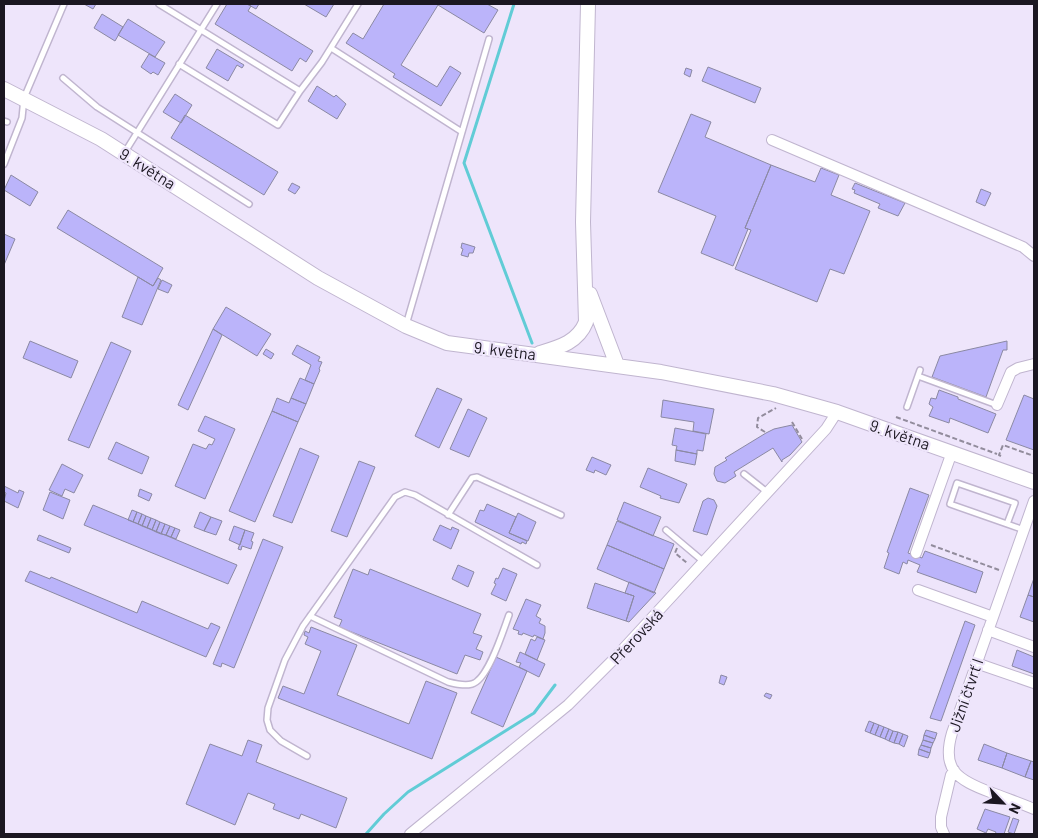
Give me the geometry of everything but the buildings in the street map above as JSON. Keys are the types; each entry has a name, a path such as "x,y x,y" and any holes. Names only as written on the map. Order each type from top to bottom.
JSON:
{"main road":[{"path":"536,354 568,344 584,328 587,315 584,294 583,222 588,4"},
{"name":"9. května","path":"4,89 124,153 318,278 406,326 447,342 661,372 773,394 838,412 1034,482"},
{"path":"584,268 592,301 617,366"}],"street":[{"path":"772,140 1022,247 1034,256"},
{"path":"997,405 1011,372 1034,364"},
{"name":"Přerovská","path":"410,834 568,705 614,660 826,429 838,412"},
{"path":"916,553 952,452"},
{"name":"Jižní čtvrť I","path":"944,834 941,827 941,817 951,775 950,740 1034,501"},
{"path":"918,590 993,616"},
{"path":"988,630 1034,647"},
{"path":"976,663 1034,683"},
{"path":"952,766 964,781 971,785 1034,809"}],"lane":[{"path":"4,164 22,118 24,98 64,4"},
{"path":"159,4 300,91"},
{"path":"124,153 217,4"},
{"path":"179,64 278,125 331,48 358,4"},
{"path":"406,326 489,39"},
{"path":"331,48 462,132"},
{"path":"63,78 97,107 249,204"},
{"path":"907,408 920,370"},
{"path":"918,376 997,405"},
{"path":"744,474 768,493"},
{"path":"448,515 472,478 477,478 561,514"},
{"path":"1007,524 1015,504 957,483 950,504 1024,530"},
{"path":"308,756 281,741 270,730 267,720 268,708 285,660 310,616 395,497 405,492 416,495 537,565"},
{"path":"666,530 704,563"},
{"path":"310,616 448,682 460,685 472,684 480,680 497,646 509,615"}],"path":[{"path":"765,432 756,428 758,418 780,408"},
{"path":"896,417 1005,457"},
{"path":"999,455 1003,445 1034,456"},
{"path":"920,541 1002,571"}],"waterway":[{"path":"514,4 464,163 532,343"},
{"path":"366,834 408,792 534,713 555,685"}]}
